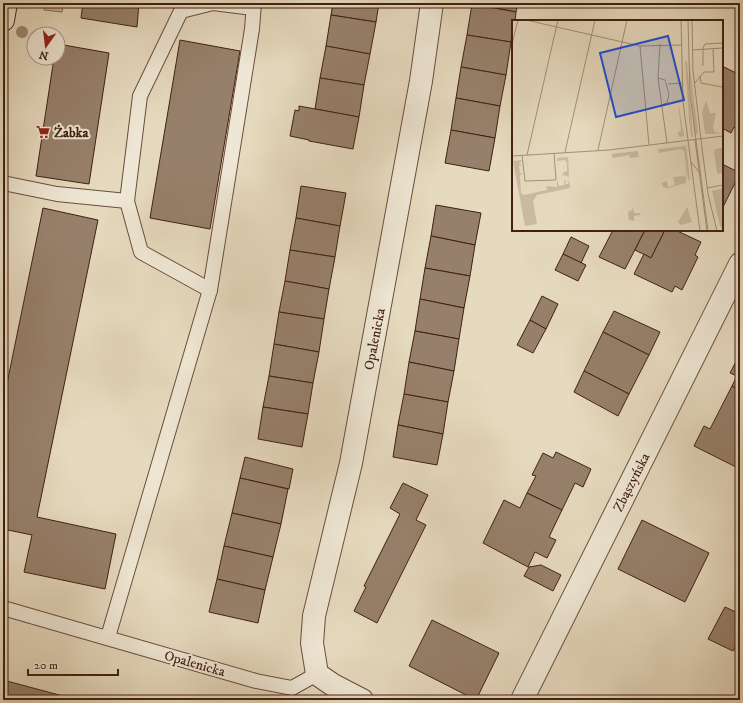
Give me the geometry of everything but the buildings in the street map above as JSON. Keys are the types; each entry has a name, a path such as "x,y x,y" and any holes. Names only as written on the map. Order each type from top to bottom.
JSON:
{"street":[{"path":"3,20 6,3"},
{"name":"Opalenicka","path":"317,674 312,643 314,616 351,463 421,82 432,3"},
{"name":"Zbąszyńska","path":"522,700 740,264"},
{"path":"317,674 332,685 362,700"}],"lane":[{"path":"108,638 210,290 252,29 253,5 213,3 181,11 140,96 127,201 141,252 210,290"},
{"path":"3,184 57,194 127,201"},
{"name":"Opalenicka","path":"3,608 256,681 292,688 317,674"}],"shaded area":[{"path":"45,3 63,3 62,12 44,10"}],"place":[{"name":"Żabka","path":"43,132"}]}
